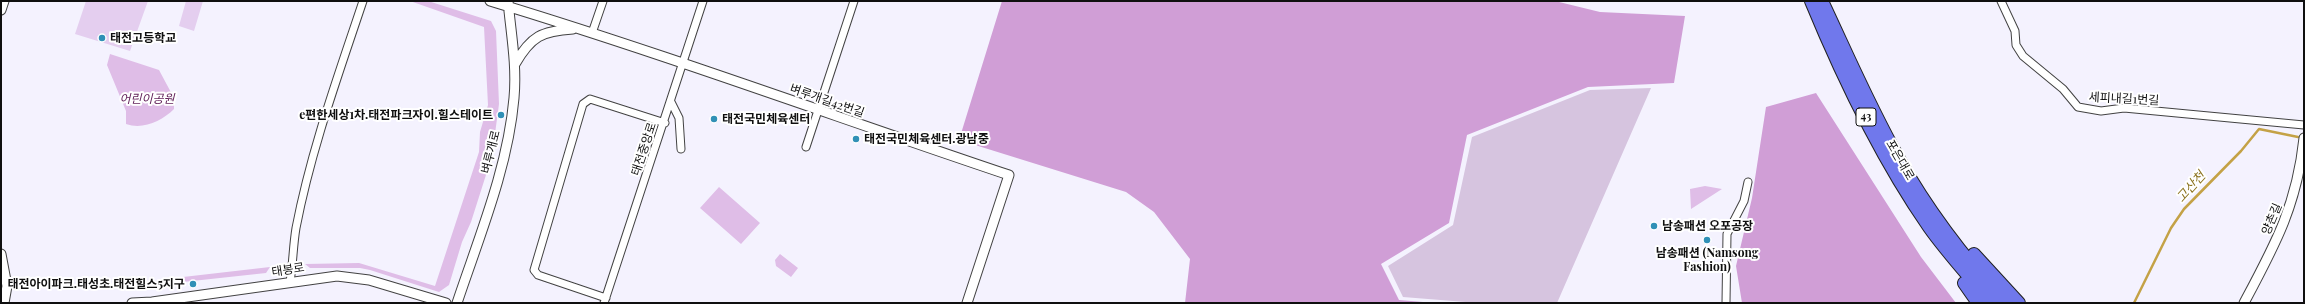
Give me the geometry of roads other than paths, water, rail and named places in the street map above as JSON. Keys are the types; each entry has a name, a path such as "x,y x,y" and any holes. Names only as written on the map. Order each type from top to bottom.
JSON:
{"highway":[{"name":"포은대로","path":"1811,1 1856,99 1902,185 1930,228 1991,303"},
{"name":"포은대로","path":"1822,1 1863,92 1899,160 1941,226 2006,303"},
{"path":"1920,194 2020,303"},
{"path":"1930,228 1946,260 1978,303"}],"street":[{"path":"1,10 4,1"},
{"path":"290,282 295,236 305,190 321,129 363,1"},
{"name":"벼루개길42번길","path":"490,1 508,4 1009,175 967,303"},
{"path":"592,33 603,1"},
{"name":"태전중앙로","path":"605,300 672,102 683,63 704,1"},
{"path":"806,147 854,1"},
{"name":"세피내길1번길","path":"2001,1 2015,31 2016,45 2023,56 2063,89 2078,108 2101,111 2124,108 2304,125"},
{"name":"벼루개로","path":"457,303 504,154 514,98 515,64 508,4"},
{"path":"515,64 530,43 544,33 579,29"},
{"path":"605,300 538,275 534,270 582,104 590,99 665,123"},
{"path":"672,102 679,118 681,149"},
{"name":"양촌길","path":"2244,303 2286,219 2299,177 2304,138"},
{"path":"1726,303 1728,234 1744,200 1748,182"},
{"path":"1,254 7,286 4,303"},
{"name":"태봉로","path":"132,303 152,302 330,276 349,276 369,280 446,303"}],"waterway":[{"name":"고산천","path":"2134,303 2171,228 2184,209 2241,151 2259,129 2298,137"}],"place":[{"name":"태전고등학교","path":"102,38"},
{"name":"e편한세상1차.태전파크자이.힐스테이트","path":"501,115"},
{"name":"태전국민체육센터","path":"714,119"},
{"name":"태전국민체육센터.광남중","path":"856,139"},
{"name":"남송패션 오포공장","path":"1654,226"},
{"name":"남송패션 (Namsong Fashion)","path":"1707,240"},
{"name":"태전아이파크.태성초.태전힐스5지구","path":"193,284"}],"park label":[{"name":"어린이공원","path":"147,99"}]}
